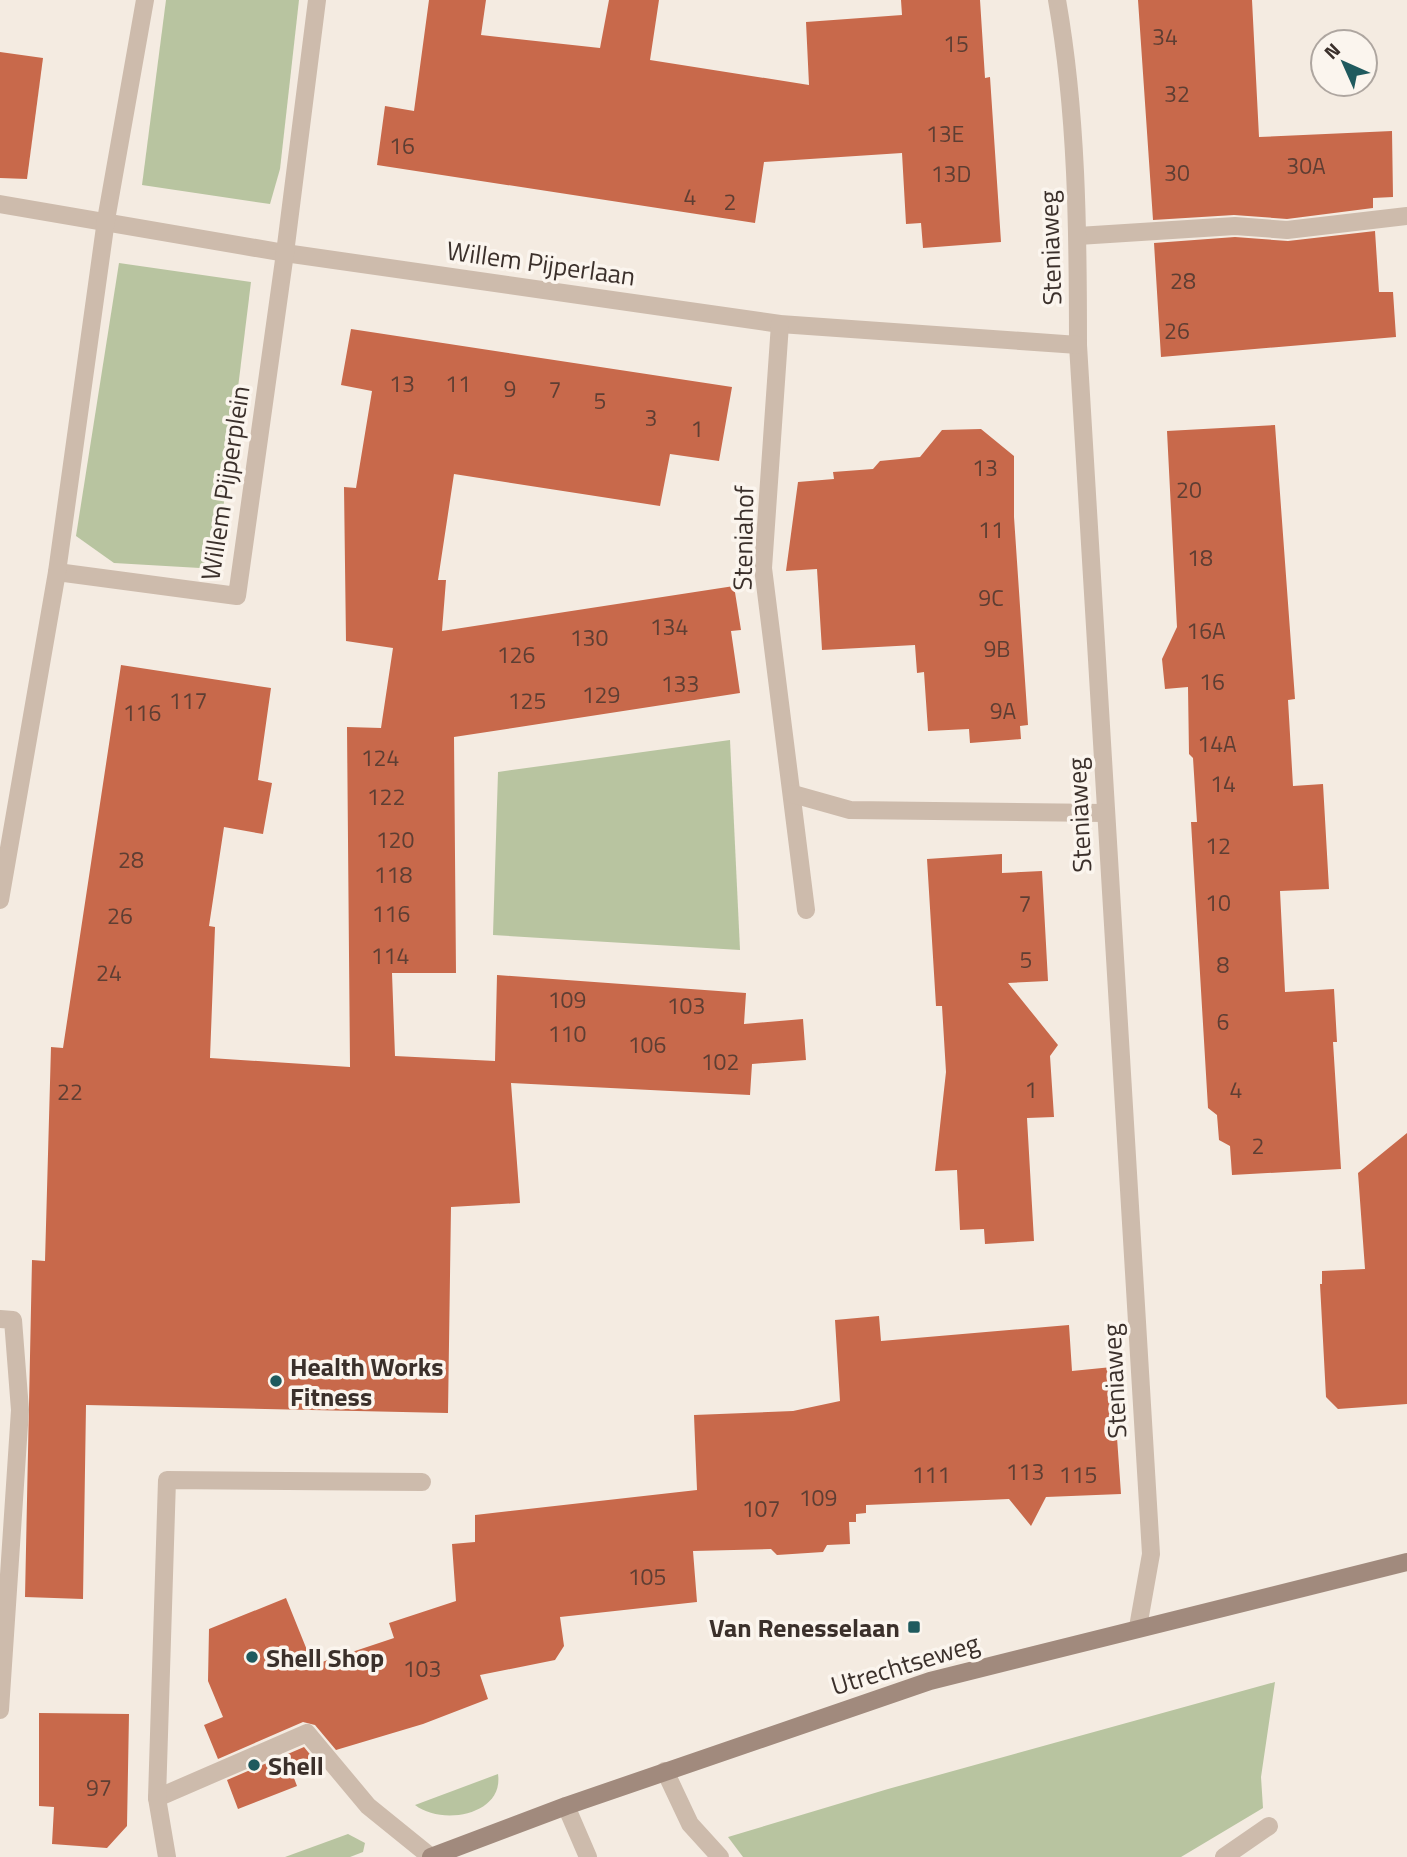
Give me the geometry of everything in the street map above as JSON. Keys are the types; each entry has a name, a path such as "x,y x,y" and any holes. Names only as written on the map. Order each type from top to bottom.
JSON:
{"main road":[{"name":"Utrechtseweg","path":"431,1857 665,1771 930,1681 1407,1562"}],"street":[{"path":"0,900 57,572 106,220 145,0"},
{"name":"Willem Pijperplein","path":"57,572 236,596 285,253 317,0"},
{"name":"Steniaweg","path":"1057,0 1065,47 1078,236 1078,345 1151,1554 1139,1627"},
{"name":"Willem Pijperlaan","path":"0,204 106,220 285,253 780,324 1078,345"},
{"path":"1078,236 1235,226 1287,230 1407,216"},
{"name":"Steniahof","path":"780,324 763,568 806,911"},
{"path":"793,794 850,810 1105,813"},
{"path":"0,1319 12,1320 20,1410 0,1710"},
{"path":"167,1857 157,1798 167,1480 422,1482"},
{"path":"157,1798 307,1733 368,1806 431,1857"},
{"path":"665,1771 690,1824 720,1857"},
{"path":"566,1806 588,1857"},
{"path":"1224,1857 1269,1826"}],"green space":[{"path":"166,0 299,0 280,169 270,204 142,185"},
{"path":"119,263 251,282 218,550 200,568 114,563 76,536"},
{"path":"730,740 740,950 493,935 498,772"},
{"path":"1275,1682 1261,1777 1263,1808 1181,1857 743,1857 728,1837 888,1789"},
{"path":"498,1774 497,1788 491,1799 469,1813 440,1815 415,1805"},
{"path":"348,1834 365,1843 363,1852 350,1857 285,1857"}],"building":[{"path":"429,0 486,0 481,35 600,48 609,0 659,0 650,60 809,85 806,22 902,15 901,0 980,0 985,78 990,77 1001,242 923,248 921,223 906,224 902,153 764,162 755,223 377,165 385,106 414,111"},
{"path":"1138,0 1252,0 1259,137 1392,131 1393,197 1373,198 1373,208 1287,219 1234,215 1153,220"},
{"path":"0,52 43,58 27,179 0,178"},
{"path":"1375,231 1379,292 1393,292 1396,337 1161,357 1154,243 1235,237 1288,241"},
{"path":"351,329 732,387 719,461 670,454 660,506 454,474 438,580 446,580 442,631 734,586 741,630 731,631 740,693 454,737 456,973 392,973 395,1056 495,1061 497,975 746,993 744,1024 803,1019 806,1060 752,1064 750,1095 511,1083 520,1203 451,1207 448,1413 86,1405 83,1599 25,1597 32,1260 45,1261 51,1047 63,1048 121,665 271,688 258,780 272,783 263,834 224,827 209,926 215,927 210,1058 350,1067 347,727 381,728 393,648 346,641 344,487 356,488 372,391 341,385"},
{"path":"1275,425 1295,699 1288,700 1293,786 1323,784 1329,889 1280,891 1285,992 1334,989 1337,1042 1333,1042 1341,1169 1232,1175 1230,1146 1219,1140 1217,1115 1208,1108 1191,822 1197,822 1193,758 1189,754 1188,687 1165,689 1162,659 1177,627 1167,431"},
{"path":"981,429 1014,456 1014,517 1028,725 1020,726 1021,739 970,743 969,729 928,731 924,672 917,673 915,645 822,650 817,569 786,571 798,482 834,479 833,472 873,469 880,461 920,457 942,430"},
{"path":"1002,854 1002,873 1042,871 1048,981 1008,983 1058,1045 1050,1056 1054,1117 1027,1118 1034,1241 985,1244 984,1229 960,1230 957,1170 935,1171 946,1072 942,1006 936,1006 927,859"},
{"path":"1407,1133 1407,1404 1338,1409 1326,1397 1320,1284 1322,1271 1365,1269 1358,1173"},
{"path":"879,1316 881,1341 1069,1325 1072,1371 1112,1367 1121,1494 1046,1497 1031,1526 1009,1499 866,1505 866,1513 856,1514 856,1522 849,1522 850,1544 827,1545 823,1552 777,1555 771,1549 693,1551 697,1602 560,1617 564,1646 555,1660 480,1675 488,1699 423,1724 336,1750 315,1725 303,1722 218,1759 204,1725 223,1717 208,1681 209,1629 286,1598 313,1665 394,1638 389,1623 456,1601 452,1544 475,1542 475,1515 697,1490 694,1415 793,1411 840,1401 835,1320"},
{"path":"39,1713 129,1714 127,1826 107,1848 52,1844 54,1807 39,1806"},
{"path":"304,1747 313,1758 289,1765 297,1786 238,1809 227,1780"}],"place":[{"name":"Health Works Fitness","path":"276,1381"},
{"name":"Van Renesselaan","path":"914,1627"},
{"name":"Shell Shop","path":"252,1657"},
{"name":"Shell","path":"254,1765"}]}
